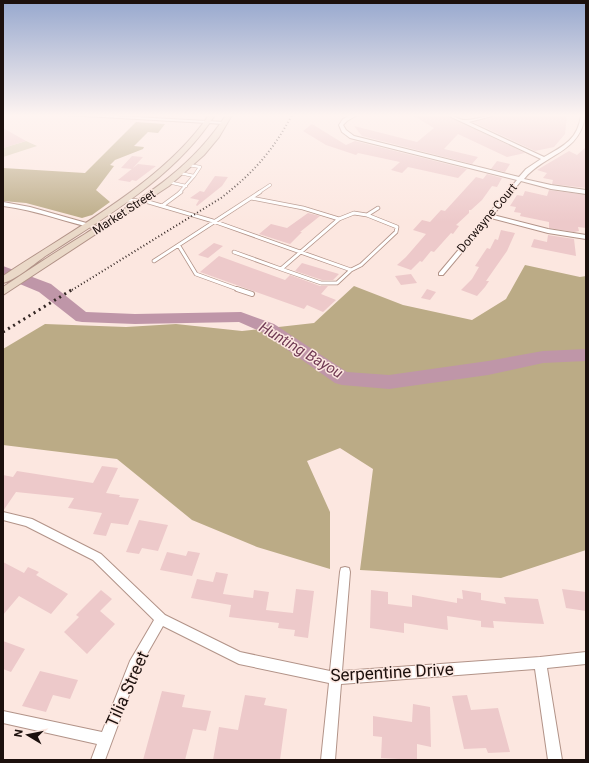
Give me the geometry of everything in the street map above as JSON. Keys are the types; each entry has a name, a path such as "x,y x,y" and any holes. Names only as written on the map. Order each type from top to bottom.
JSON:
{"main road":[{"name":"Market Street","path":"3,280 88,226 177,157 183,151"},
{"name":"Market Street","path":"3,292 144,201 180,173 204,151"}],"street":[{"path":"406,151 551,187 586,192"},
{"path":"526,151 544,159"},
{"name":"Dorwayne Court","path":"441,274 520,179 535,164 558,151"},
{"path":"3,204 38,210 88,226 101,228"},
{"path":"489,216 548,231 586,237"},
{"name":"Serpentine Drive","path":"3,516 28,522 97,557 161,619 239,658 335,678 540,663 586,658"},
{"path":"328,760 345,572"},
{"name":"Tilia Street","path":"98,760 105,738 134,666 161,619"},
{"path":"540,663 555,760"},
{"path":"3,717 105,738"}],"lane":[{"path":"162,206 186,186 200,167 189,165"},
{"path":"180,173 194,176"},
{"path":"168,182 186,186"},
{"path":"154,261 270,185"},
{"path":"250,198 303,208 339,219"},
{"path":"122,200 144,201 213,221 351,270"},
{"path":"367,215 378,208"},
{"path":"234,252 326,285 336,283 351,270 361,265 397,230 394,225 367,215 348,214 339,219 280,268"},
{"path":"179,246 196,274 252,294"}],"shaded area":[{"path":"3,151 23,151 3,157"},
{"path":"107,151 139,151 115,160 110,165 114,166 96,190 110,202 92,215 82,218 26,203 3,201 3,168 85,173"},
{"path":"525,265 580,277 586,276 586,550 501,578 360,570 373,469 340,448 307,461 330,512 330,569 257,547 192,520 117,459 3,445 3,349 45,324 126,327 176,324 242,331 314,323 354,286 403,305 472,320 506,299"}],"building":[{"path":"343,151 393,151 467,169 458,178 408,167 402,173 391,170 400,162 358,153 356,155"},
{"path":"419,151 451,151 478,157 472,164"},
{"path":"493,151 520,151 525,153 507,157"},
{"path":"569,151 577,155 582,151 586,151 586,188 552,184 553,180 543,178 547,173 537,170"},
{"path":"132,156 143,157 132,169 121,168"},
{"path":"497,161 510,164 505,172 491,169"},
{"path":"138,164 156,166 136,181 132,180 130,182 118,180"},
{"path":"487,174 502,178 497,187 492,186 482,200 471,210 469,210 469,213 456,225 459,226 453,234 451,233 434,252 431,251 422,262 420,261 411,270 397,265 426,234 413,230 422,220 430,222 441,210 445,211 476,177 483,179"},
{"path":"215,176 228,177 222,186 197,206 196,205 199,200 190,198 200,191 204,192"},
{"path":"549,190 586,195 586,228 578,227 579,231 574,232 549,228 549,222 520,216 521,213 514,212 516,207 510,206 517,195 523,196 525,191 547,196"},
{"path":"308,213 320,216 300,232 302,232 290,244 259,234 271,224 287,228"},
{"path":"501,230 515,233 507,251 486,281 489,281 485,287 477,296 461,290 472,279 479,267 475,266 487,248 490,249 495,239 498,240"},
{"path":"548,235 574,239 576,256 531,247 534,239 547,242"},
{"path":"214,243 223,246 208,258 198,255"},
{"path":"219,256 285,280 290,275 320,286 328,286 321,294 336,300 323,312 307,305 304,309 200,272"},
{"path":"302,263 339,274 333,280 322,280 295,271"},
{"path":"411,274 417,283 401,285 395,276"},
{"path":"427,289 436,292 430,300 421,298"},
{"path":"102,466 118,468 106,493 120,495 119,497 139,499 128,525 111,523 106,536 93,534 102,513 68,508 74,498 16,492 3,511 3,475 13,477 17,471 93,483"},
{"path":"139,520 168,525 158,551 142,548 139,554 126,552"},
{"path":"188,551 200,553 192,576 160,570 167,552 186,556"},
{"path":"3,562 24,573 28,567 39,572 36,575 68,594 51,614 19,596 3,615"},
{"path":"216,572 228,574 223,594 253,598 254,590 269,592 266,610 293,613 296,589 314,591 308,638 294,636 295,630 278,628 279,623 229,617 231,605 191,598 197,579 213,582"},
{"path":"562,589 586,592 586,611 566,608"},
{"path":"101,590 112,599 100,611 115,624 87,654 64,632 79,617 76,615"},
{"path":"371,590 388,592 388,604 412,607 412,595 457,603 457,598 463,599 462,590 481,593 481,600 506,604 504,597 538,599 544,624 493,621 494,628 481,627 481,621 447,616 448,630 404,623 404,633 370,628"},
{"path":"3,641 25,649 11,672 3,669"},
{"path":"40,671 78,680 70,699 53,695 46,712 22,706"},
{"path":"162,691 185,695 182,707 211,711 206,731 193,729 185,760 143,760"},
{"path":"245,695 266,698 264,705 287,709 280,760 213,760 219,727 238,730"},
{"path":"467,695 471,710 498,708 510,752 488,753 486,748 464,749 452,696"},
{"path":"413,704 430,707 431,747 417,744 417,760 381,758 382,737 373,736 373,716 412,722"}],"waterway":[{"name":"Hunting Bayou","path":"3,271 45,288 82,317 135,319 241,317 268,328 342,378 389,382 488,368 543,357 586,355"}],"railway":[{"path":"72,290 221,198 253,170 269,151"},
{"path":"3,332 73,289"}]}
